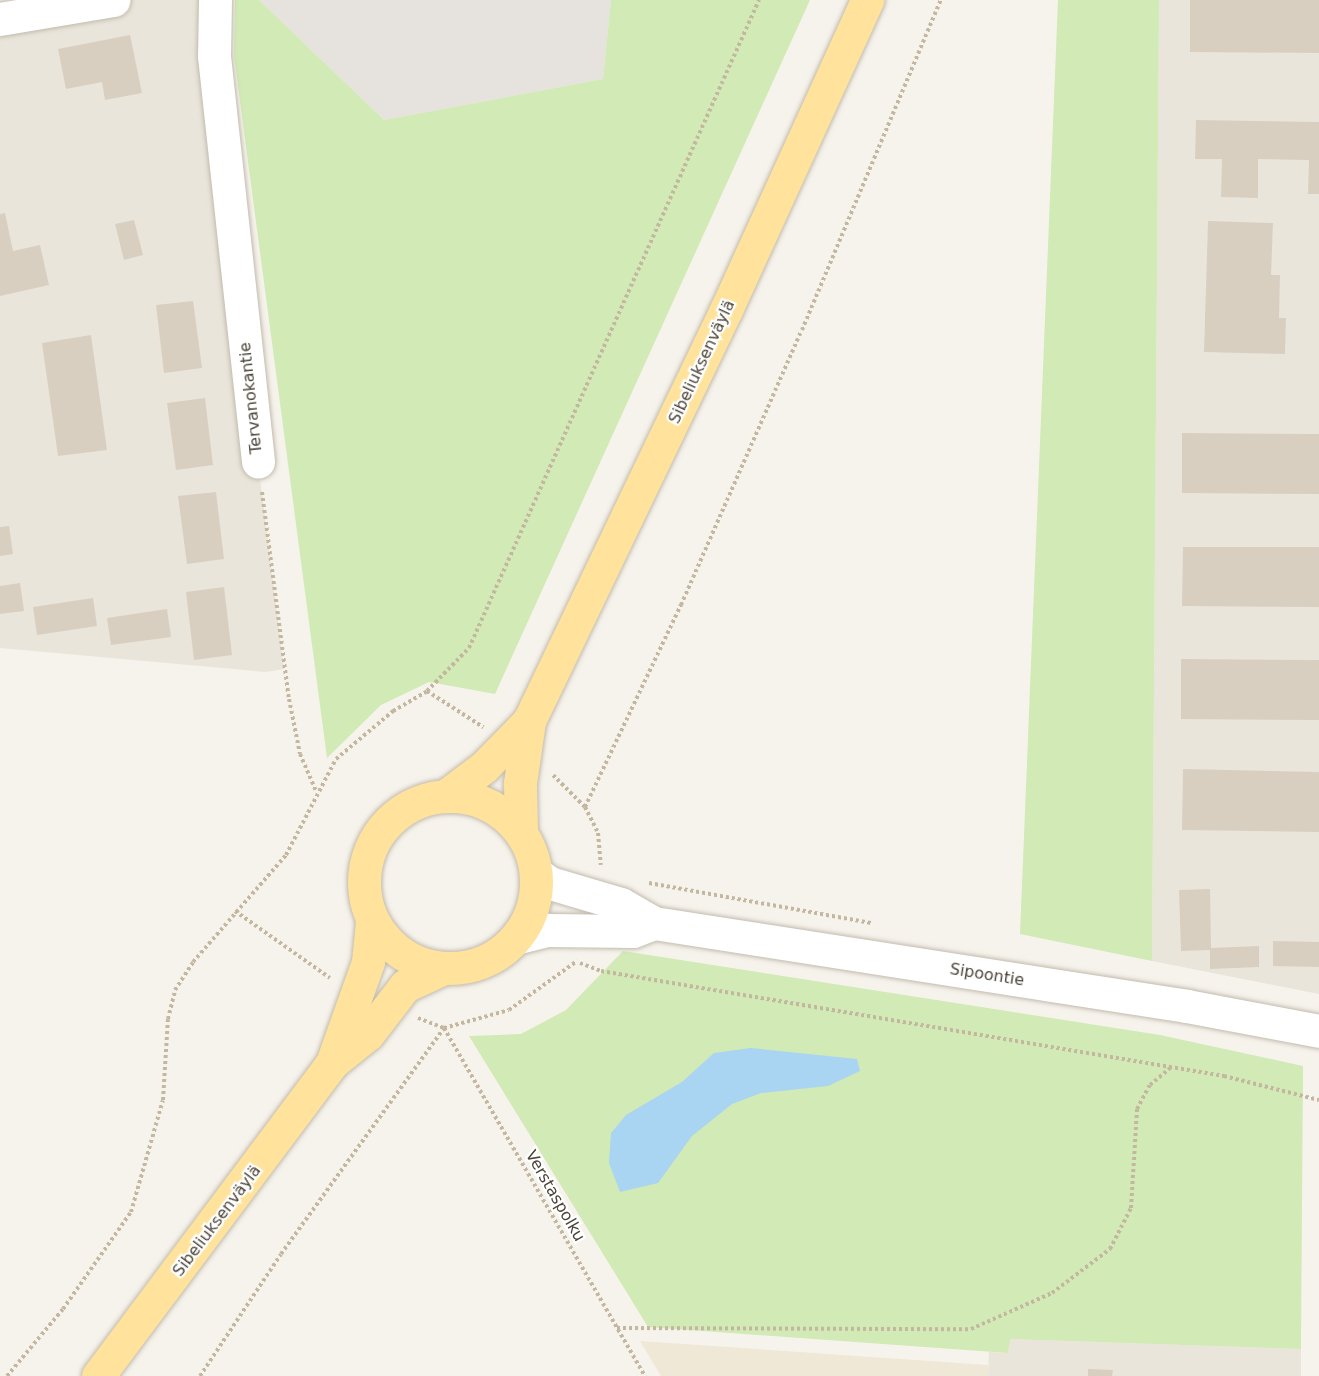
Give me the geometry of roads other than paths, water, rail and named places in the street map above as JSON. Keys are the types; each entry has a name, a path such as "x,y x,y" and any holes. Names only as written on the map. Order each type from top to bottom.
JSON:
{"main road":[{"name":"Sibeliuksenväylä","path":"521,831 520,783 529,721 726,310 867,0"},
{"name":"Sibeliuksenväylä","path":"447,795 484,767 529,721"},
{"path":"447,795 475,799 500,811 521,831 533,856 536,873 532,912 519,937 498,956 472,967 442,969 414,962 390,945 372,921 364,893 365,864 376,836 394,815 419,801 447,795"},
{"name":"Sibeliuksenväylä","path":"332,1063 368,962 372,921"},
{"name":"Sibeliuksenväylä","path":"98,1376 332,1063 368,1034 405,986 442,969"}],"street":[{"path":"0,19 112,0"},
{"name":"Tervanokantie","path":"215,0 214,56 258,462"},
{"name":"Sipoontie","path":"536,873 550,883 621,904 654,923 1175,1004 1319,1031"},
{"name":"Sipoontie","path":"519,937 548,930 633,931 654,923"}],"water":[{"path":"751,1048 857,1059 860,1071 828,1086 761,1093 732,1104 692,1136 658,1183 620,1192 609,1163 611,1133 626,1115 682,1082 714,1053"}]}
